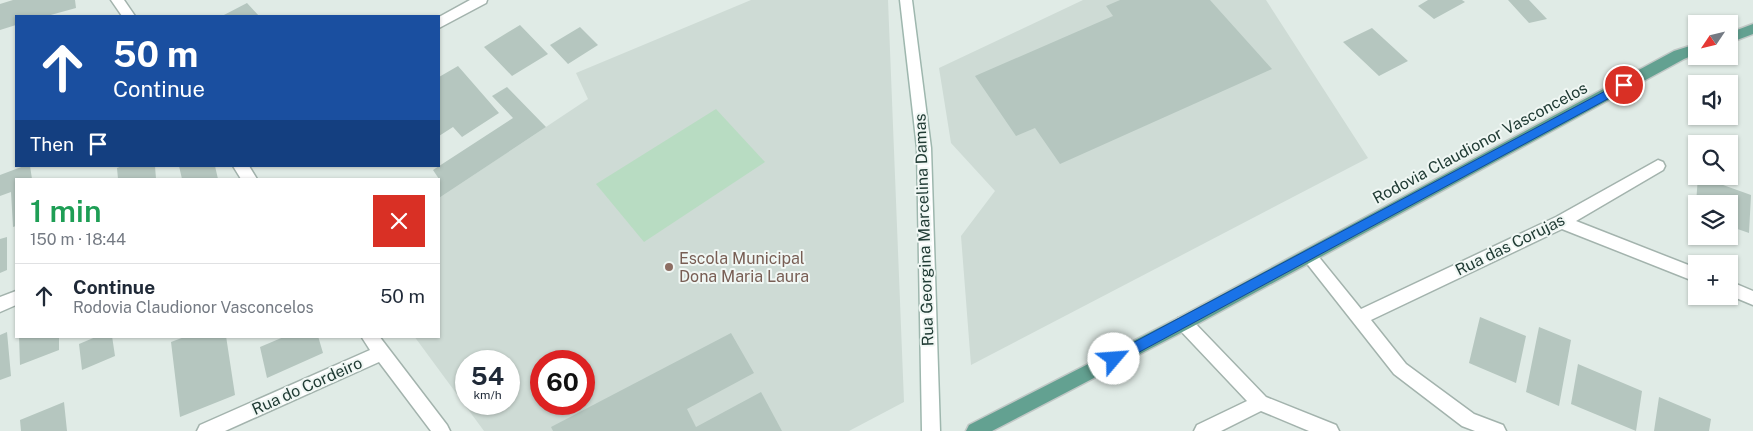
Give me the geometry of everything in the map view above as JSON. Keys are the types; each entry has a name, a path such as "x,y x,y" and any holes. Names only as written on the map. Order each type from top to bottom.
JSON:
{"main road":[{"path":"1738,35 1753,29"},
{"name":"Rodovia Claudionor Vasconcelos","path":"975,431 1184,323 1688,52"}],"street":[{"path":"117,0 128,15"},
{"path":"440,22 481,0"},
{"name":"Rua Georgina Marcelina Damas","path":"906,0 924,148 931,431"},
{"name":"Rua das Corujas","path":"1359,318 1561,222 1658,166"},
{"path":"241,167 249,178"},
{"path":"1561,222 1688,272"},
{"path":"1309,256 1400,369 1468,427 1497,431"},
{"path":"1738,292 1753,298"},
{"path":"0,305 15,298"},
{"path":"1184,323 1260,402 1330,431"},
{"path":"371,338 441,431"},
{"name":"Rua do Cordeiro","path":"206,431 382,353"},
{"path":"1203,431 1260,402"}],"shaded area":[{"name":"Escola Municipal Dona Maria Laura","path":"751,0 888,0 904,402 849,431 484,431 472,415 520,415 520,350 455,350 455,392 415,338 440,338 440,197 588,99 576,73"},
{"path":"1083,0 1266,0 1368,158 971,365 961,236 995,191 951,143 939,68"}],"green space":[{"path":"716,109 765,162 644,242 596,184"}],"building":[{"path":"13,0 75,0 76,8 51,15 15,15 15,25 0,30 0,4"},
{"path":"1120,0 1210,0 1272,69 1060,164 1035,128 1016,136 975,76 1113,16 1106,6"},
{"path":"1428,0 1462,0 1465,2 1434,19 1418,6"},
{"path":"1508,0 1529,0 1547,19 1529,23"},
{"path":"247,3 258,15 224,15"},
{"path":"520,25 548,54 512,76 484,47"},
{"path":"580,27 598,45 568,64 550,45"},
{"path":"1372,28 1408,61 1379,76 1343,42"},
{"path":"458,66 499,113 462,137 453,127 440,135 440,76"},
{"path":"507,87 546,127 440,197 440,178 433,170 513,118 492,96"},
{"path":"21,167 30,167 32,178 15,178 15,226 13,227 11,192 0,196 0,175"},
{"path":"155,167 156,178 118,178 117,168"},
{"path":"179,167 215,167 218,178 182,178"},
{"path":"1697,185 1723,185 1751,195 1749,233 1738,229 1738,195 1697,195"},
{"path":"7,237 7,270 0,273 0,239"},
{"path":"1480,317 1526,336 1516,383 1469,363"},
{"path":"1539,327 1571,340 1559,406 1526,392"},
{"path":"7,332 11,376 0,380 0,335"},
{"path":"731,333 754,373 687,409 696,427 761,392 782,431 553,431 551,427 574,415 595,415 595,404"},
{"path":"19,338 59,338 59,350 20,365"},
{"path":"93,338 112,338 115,356 82,370 79,344"},
{"path":"182,338 226,338 235,395 180,417 171,342"},
{"path":"281,338 319,338 323,353 267,378 260,347"},
{"path":"1578,364 1642,391 1636,431 1571,404"},
{"path":"1659,397 1711,419 1709,431 1654,431"},
{"path":"64,402 67,431 21,431 20,420"}],"place":[{"name":"Escola Municipal Dona Maria Laura","path":"669,267"}],"route":[{"path":"1114,359 1309,256 1624,85"}]}
